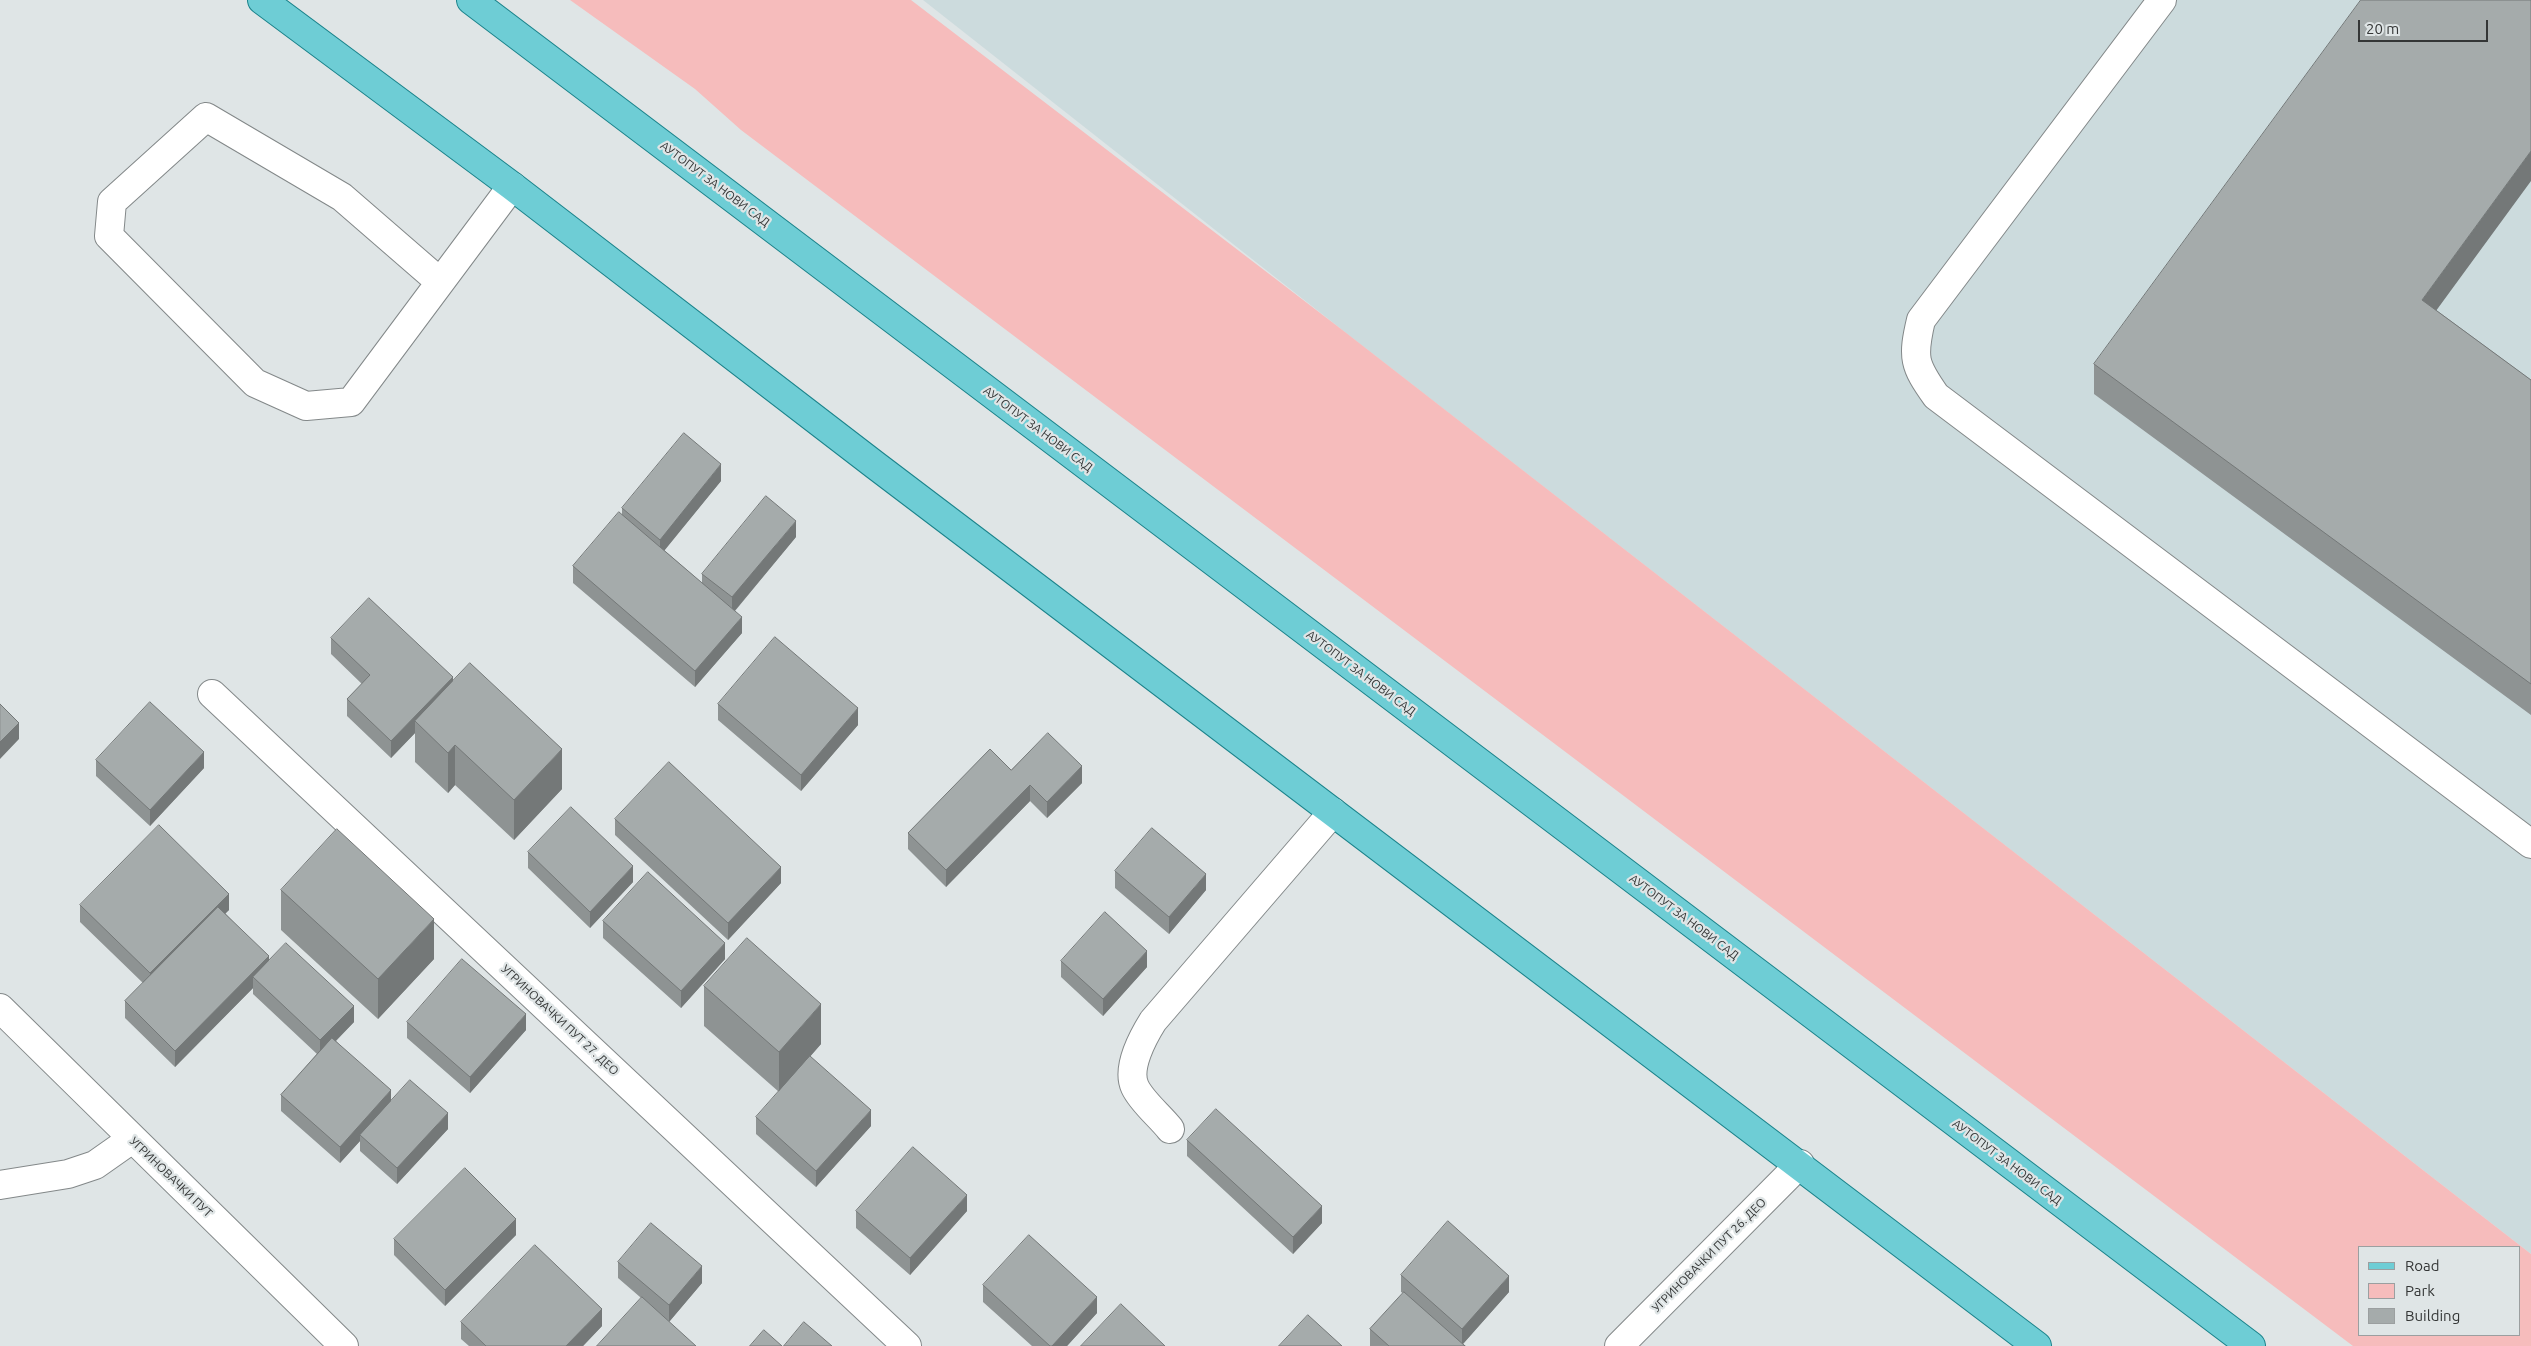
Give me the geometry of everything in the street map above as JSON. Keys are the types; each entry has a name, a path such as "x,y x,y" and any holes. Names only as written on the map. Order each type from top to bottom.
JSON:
{"main road":[{"path":"262,0 512,186 867,459 1800,1164 2037,1346"},
{"name":"АУТОПУТ ЗА НОВИ САД","path":"471,0 2251,1346"}],"street":[{"path":"2162,0 1921,320 1915,343 1918,371 1936,396 2531,844"},
{"path":"440,282 342,197 206,117 112,202 109,236 255,383 306,406 351,402 512,186"},
{"name":"УГРИНОВАЧКИ ПУТ 27. ДЕО","path":"212,694 908,1346"},
{"path":"1170,1129 1134,1086 1134,1064 1140,1042 1153,1022 1333,812"},
{"name":"УГРИНОВАЧКИ ПУТ","path":"0,1008 344,1346"},
{"path":"0,1185 68,1174 95,1165 132,1139"},
{"name":"УГРИНОВАЧКИ ПУТ 26. ДЕО","path":"1619,1346 1800,1164"}],"shaded area":[{"path":"923,0 2531,0 2531,1254 2521,1246 1355,340"}],"green space":[{"path":"570,0 911,0 1345,332 2521,1246 2358,1246 2358,1336 2521,1336 2521,1246 2531,1254 2531,1346 2353,1346 741,130 695,89"}],"building":[{"path":"2361,0 2531,0 2531,151 2422,300 2531,380 2531,684 2094,364"},
{"path":"684,433 721,464 660,540 622,508"},
{"path":"766,496 796,521 732,597 702,574"},
{"path":"619,512 742,617 695,671 573,566"},
{"path":"369,598 453,677 391,741 347,699 370,675 331,638"},
{"path":"775,637 858,708 801,775 718,704"},
{"path":"470,663 562,749 514,800 455,745 448,753 415,721"},
{"path":"150,702 204,752 150,810 96,760"},
{"path":"0,704 19,723 0,742"},
{"path":"1048,733 1082,766 1047,802 1030,785 946,870 908,833 990,749 1011,770"},
{"path":"669,762 781,867 728,923 615,819"},
{"path":"571,807 633,866 590,912 528,852"},
{"path":"159,825 229,894 150,973 80,905"},
{"path":"1152,828 1206,874 1169,917 1115,871"},
{"path":"337,829 434,919 378,979 281,890"},
{"path":"648,872 725,943 681,991 603,921"},
{"path":"218,907 269,956 175,1051 125,1001"},
{"path":"1105,912 1147,951 1103,999 1061,961"},
{"path":"747,938 821,1004 779,1052 704,986"},
{"path":"286,943 354,1006 320,1040 253,977"},
{"path":"462,959 526,1014 470,1077 407,1022"},
{"path":"332,1038 391,1090 340,1147 281,1095"},
{"path":"810,1056 871,1110 816,1171 756,1117"},
{"path":"410,1080 448,1113 397,1168 360,1135"},
{"path":"1216,1109 1322,1206 1293,1237 1187,1140"},
{"path":"913,1147 967,1195 910,1258 856,1211"},
{"path":"465,1168 516,1219 445,1290 394,1239"},
{"path":"1448,1221 1509,1276 1462,1329 1401,1275"},
{"path":"651,1223 702,1266 669,1305 618,1262"},
{"path":"1029,1235 1097,1297 1052,1346 983,1285"},
{"path":"535,1245 602,1309 566,1346 486,1346 461,1322"},
{"path":"1404,1292 1465,1346 1389,1346 1370,1329"},
{"path":"642,1297 696,1346 597,1346"},
{"path":"1121,1304 1165,1346 1081,1346"},
{"path":"1308,1315 1342,1346 1279,1346"},
{"path":"804,1322 832,1346 784,1346"},
{"path":"764,1330 782,1346 750,1346"}]}
